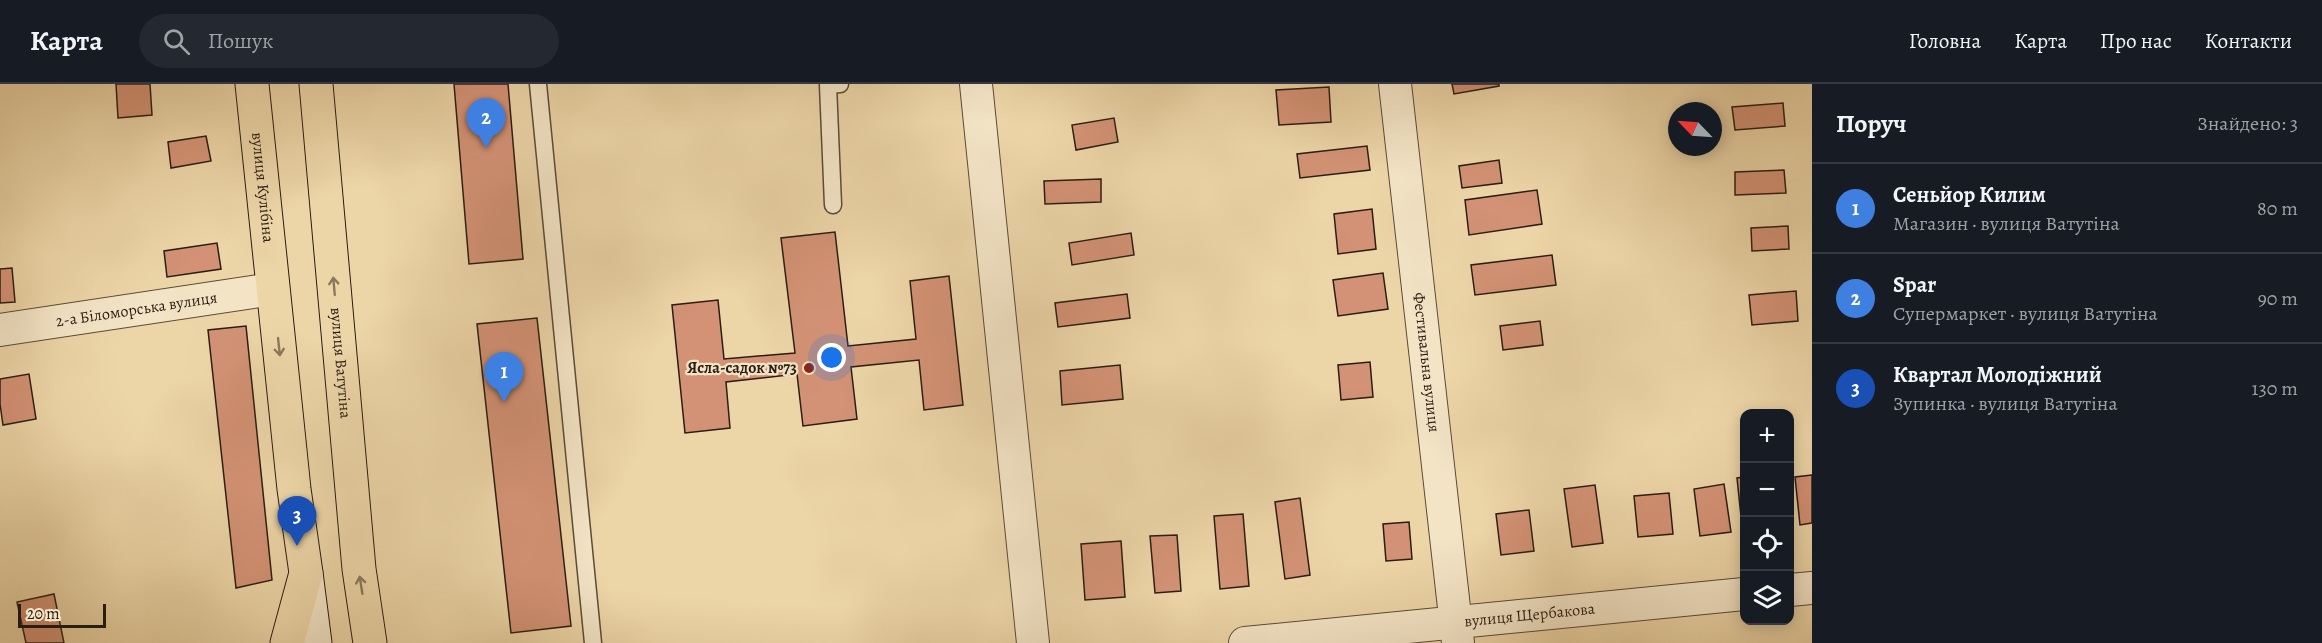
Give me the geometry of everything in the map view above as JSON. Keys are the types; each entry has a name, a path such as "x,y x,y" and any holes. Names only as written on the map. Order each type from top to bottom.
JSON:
{"main road":[{"name":"вулиця Кулібіна","path":"252,84 273,289"},
{"name":"вулиця Ватутіна","path":"316,84 359,569 370,643"},
{"path":"273,289 294,489 306,573 287,643"}],"street":[{"path":"976,84 1033,643"},
{"name":"Фестивальна вулиця","path":"1395,84 1457,632"},
{"name":"2-а Біломорська вулиця","path":"0,330 273,289"},
{"path":"306,573 315,643"},
{"path":"1794,590 1812,588"},
{"name":"вулиця Щербакова","path":"1245,643 1457,632 1740,595"}],"lane":[{"path":"538,84 593,643"},
{"path":"833,205 828,85 840,84"}],"building":[{"path":"116,84 150,84 152,115 118,118"},
{"path":"454,84 508,84 523,259 469,264"},
{"path":"1452,84 1499,84 1499,86 1454,94"},
{"path":"1329,87 1331,122 1279,125 1276,90"},
{"path":"1783,103 1785,126 1735,130 1732,107"},
{"path":"1114,118 1118,142 1076,150 1072,125"},
{"path":"206,136 211,161 171,168 168,142"},
{"path":"1367,146 1370,170 1300,178 1297,154"},
{"path":"1499,160 1502,183 1462,188 1459,166"},
{"path":"1784,170 1786,193 1735,195 1735,172"},
{"path":"1101,179 1101,202 1045,204 1044,181"},
{"path":"1537,190 1542,224 1469,235 1465,200"},
{"path":"1372,209 1376,249 1338,254 1334,214"},
{"path":"1788,226 1789,249 1752,251 1751,228"},
{"path":"835,232 848,346 916,339 910,281 949,276 963,405 924,410 919,360 851,367 857,419 803,426 797,374 726,382 730,428 685,433 672,305 718,300 724,359 795,353 781,238"},
{"path":"1131,233 1134,255 1072,265 1069,243"},
{"path":"217,243 221,269 167,277 164,251"},
{"path":"1552,255 1556,285 1475,295 1471,265"},
{"path":"12,268 15,302 0,303 0,269"},
{"path":"1383,273 1388,309 1338,316 1333,280"},
{"path":"1796,291 1798,321 1752,325 1749,295"},
{"path":"1127,294 1130,318 1058,327 1055,303"},
{"path":"537,318 571,626 511,633 477,324"},
{"path":"1540,321 1543,345 1503,350 1500,326"},
{"path":"246,326 272,580 236,588 208,330"},
{"path":"1370,362 1373,397 1341,400 1338,365"},
{"path":"1120,365 1123,399 1062,405 1060,371"},
{"path":"29,374 36,419 3,425 0,379"},
{"path":"1812,475 1812,523 1800,525 1795,477"},
{"path":"1737,478 1740,478 1740,507"},
{"path":"1724,484 1731,532 1700,536 1694,489"},
{"path":"1595,485 1603,543 1572,547 1564,489"},
{"path":"1669,493 1673,534 1638,537 1634,496"},
{"path":"1300,498 1310,575 1285,579 1275,502"},
{"path":"1529,510 1534,551 1501,555 1496,514"},
{"path":"1243,514 1249,586 1220,589 1214,516"},
{"path":"1409,522 1412,559 1386,561 1383,524"},
{"path":"1177,535 1181,591 1155,593 1150,536"},
{"path":"1121,541 1125,597 1085,600 1081,544"},
{"path":"54,594 64,643 26,643 17,602"}],"place":[{"name":"Spar","path":"486,148"},
{"name":"Ясла-садок №73","path":"809,368"},
{"name":"Сеньйор Килим","path":"504,402"},
{"name":"Квартал Молодіжний","path":"297,546"}]}
